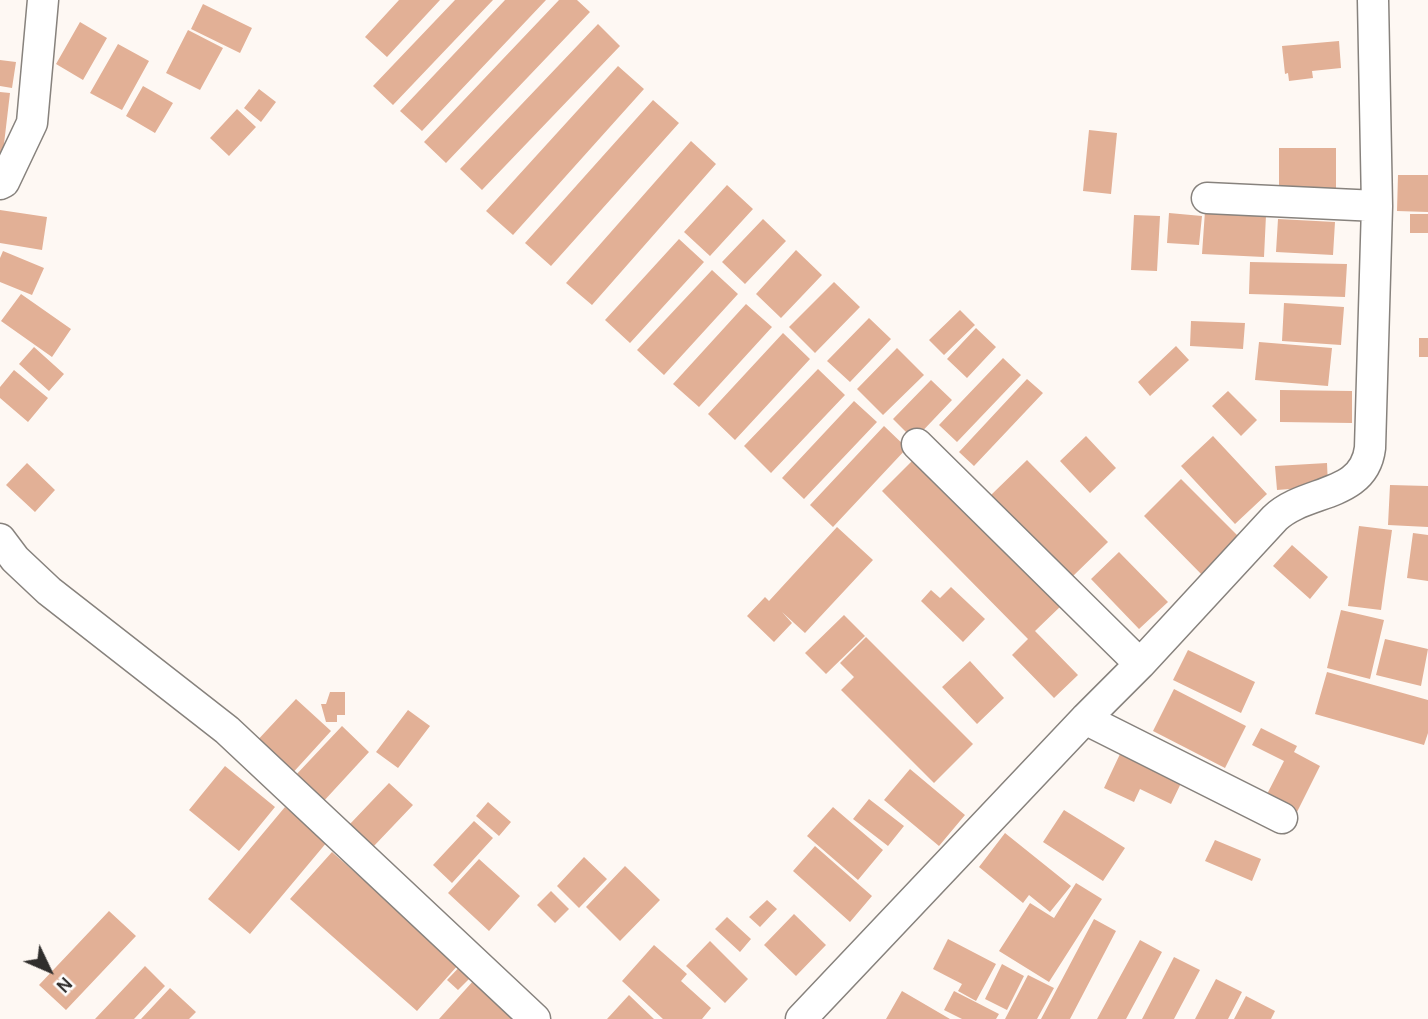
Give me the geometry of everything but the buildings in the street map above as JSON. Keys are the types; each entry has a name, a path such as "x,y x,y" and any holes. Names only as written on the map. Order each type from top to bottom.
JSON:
{"street":[{"path":"0,184 4,182 32,123 43,0"},
{"path":"801,1019 1140,664 1281,512 1354,480 1365,468 1370,448 1377,206 1373,0"},
{"path":"1207,198 1377,206"},
{"path":"917,444 1140,664"},
{"path":"0,539 15,559 49,591 227,730 536,1019"},
{"path":"1085,719 1282,818"}]}
